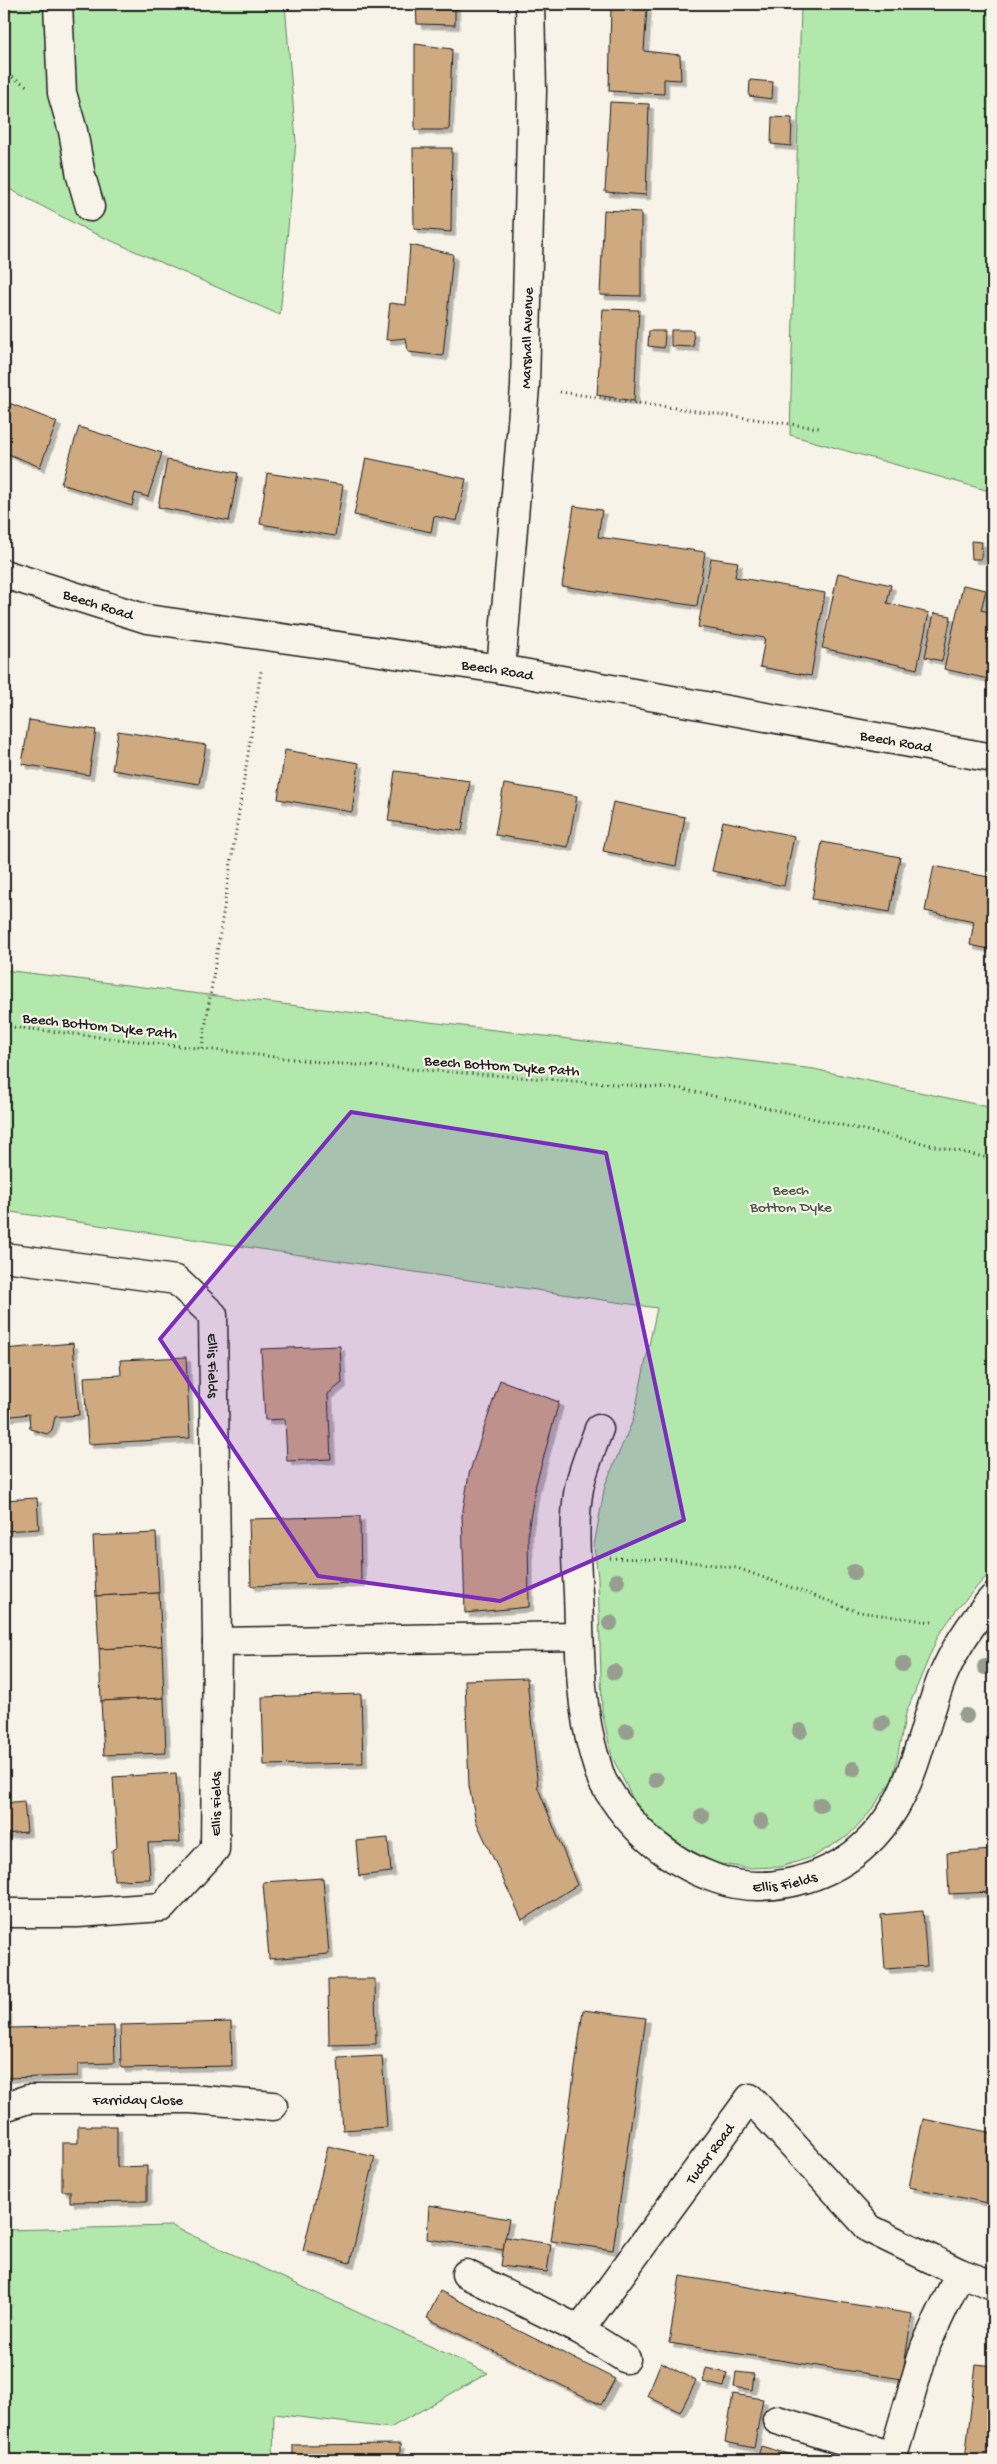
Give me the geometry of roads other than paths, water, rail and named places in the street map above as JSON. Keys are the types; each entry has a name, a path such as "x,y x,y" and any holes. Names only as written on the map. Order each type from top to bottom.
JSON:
{"street":[{"path":"58,4 62,92 90,207"},
{"name":"Marshall Avenue","path":"502,669 524,388 532,90 530,4"},
{"name":"Beech Road","path":"4,574 147,619 502,669 993,758"},
{"name":"Ellis Fields","path":"4,1257 176,1280 213,1315 217,1642 215,1849 162,1907 78,1914 4,1913"},
{"name":"Ellis Fields","path":"598,1429 579,1487 576,1529 579,1636 585,1713 592,1747 602,1780 622,1810 644,1836 668,1857 695,1872 728,1883 760,1886 794,1882 824,1873 853,1854 879,1831 897,1808 908,1782 943,1676 970,1626 993,1598"},
{"path":"217,1642 579,1636"},
{"name":"Tudor Road","path":"580,2330 750,2098 870,2229 960,2273 993,2285"},
{"name":"Farriday Close","path":"4,2107 28,2099 172,2099 273,2106"},
{"path":"777,2420 893,2456 925,2347 960,2273"},
{"path":"466,2274 580,2330 626,2359"}],"park label":[{"name":"Beech Bottom Dyke","path":"791,1198"}]}
